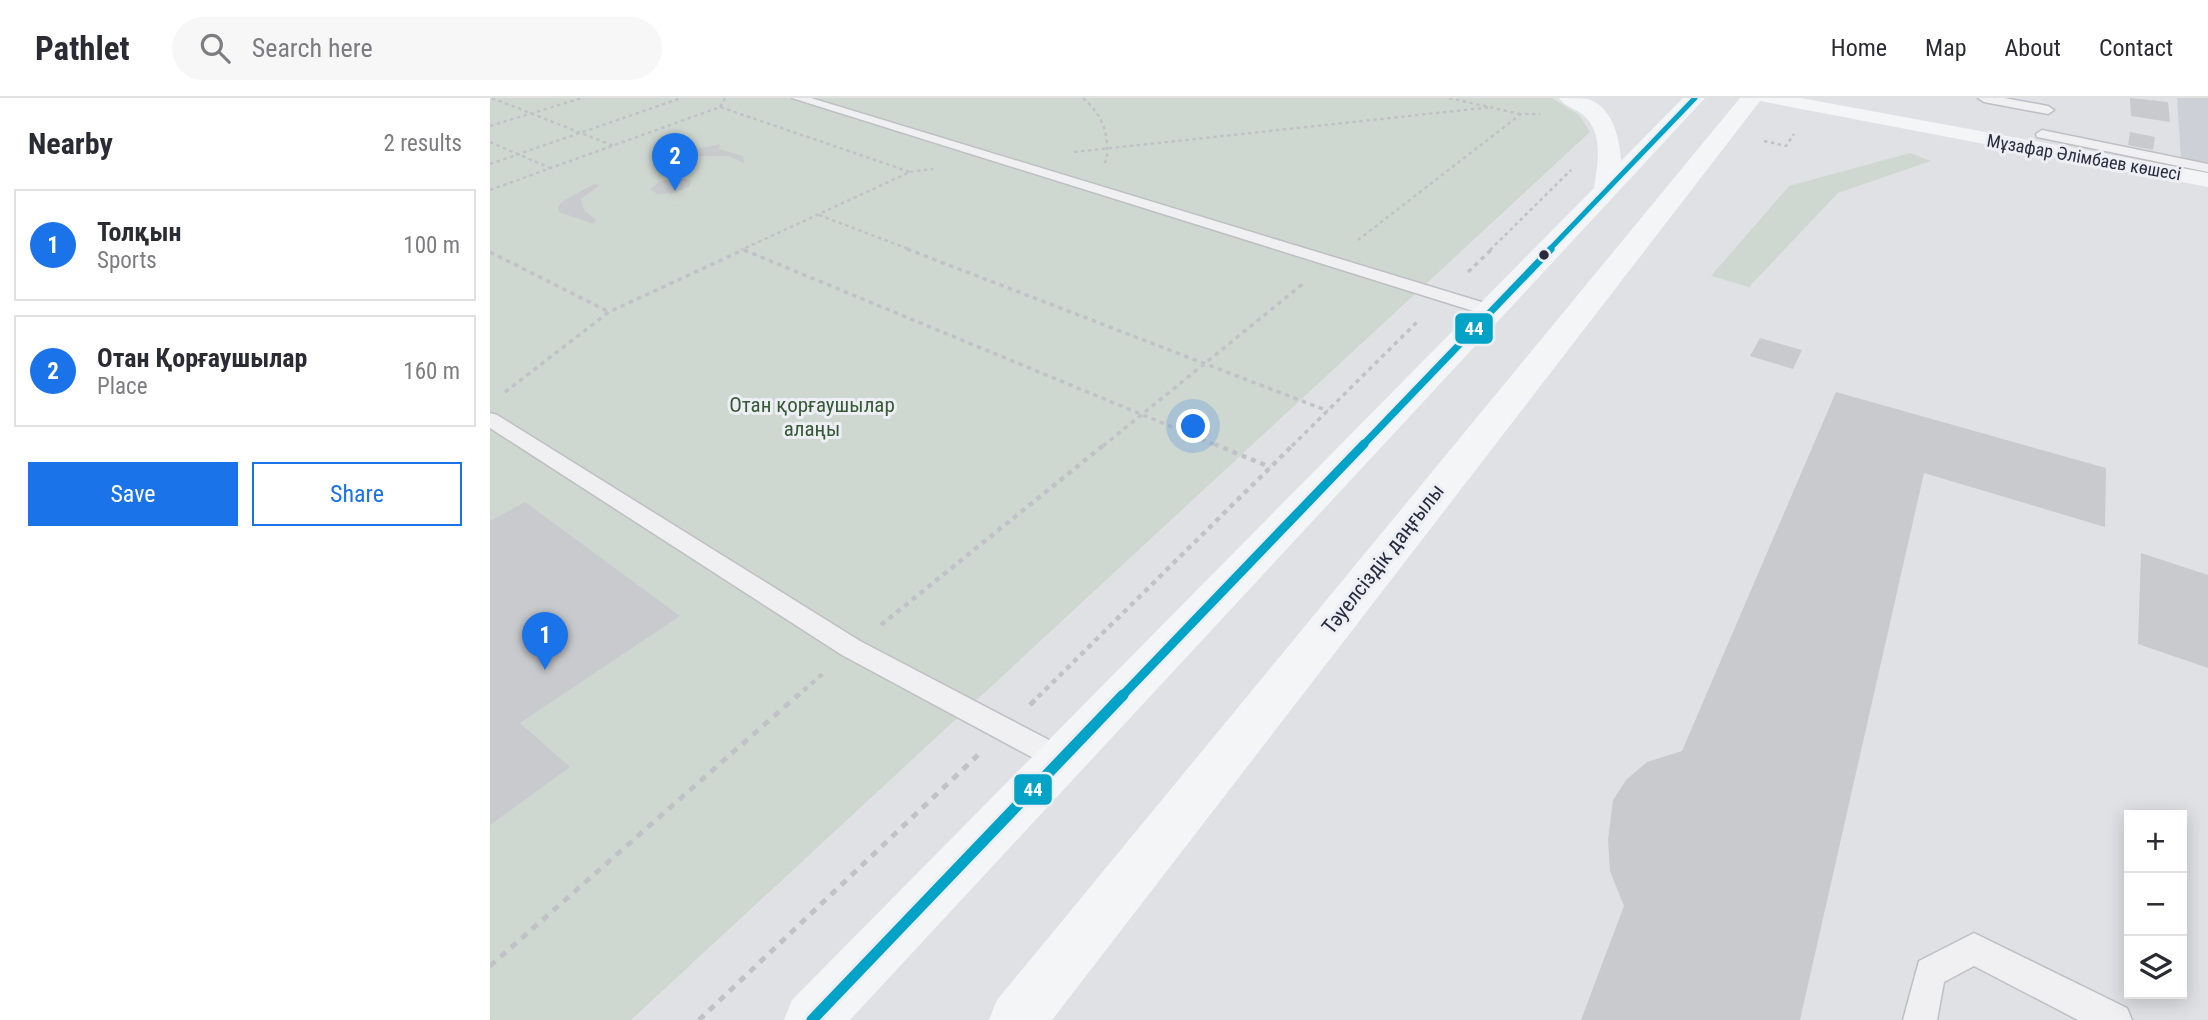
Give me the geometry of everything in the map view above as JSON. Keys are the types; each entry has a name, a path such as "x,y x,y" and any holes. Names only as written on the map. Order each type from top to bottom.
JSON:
{"main road":[{"path":"1569,98 1582,103 1593,112 1610,139 1612,154 1606,191"},
{"path":"812,1020 1693,98"},
{"name":"Мұзафар Әлімбаев көшесі","path":"1693,98 1754,102 1808,115 1961,135 2046,142 2208,180"},
{"name":"Тәуелсіздік даңғылы","path":"1017,1020 1754,102"}],"lane":[{"path":"798,98 1492,311"},
{"path":"1984,98 2049,104 2046,142 2208,167"},
{"path":"490,419 851,648 1062,760"},
{"path":"1920,1020 1930,972 1974,949 2050,990 2115,1020"}],"path":[{"path":"492,98 614,146"},
{"path":"490,126 582,98"},
{"path":"490,164 681,98"},
{"path":"720,107 725,98"},
{"path":"1083,98 1100,113 1107,125 1107,160 1087,186"},
{"path":"1449,98 1521,114 1593,112"},
{"path":"490,190 720,107 909,172"},
{"path":"1068,153 1492,107"},
{"path":"490,966 851,648 1331,261 1521,114"},
{"path":"1764,141 1786,146 1794,134"},
{"path":"490,142 551,168"},
{"path":"699,1020 1005,730 1572,168"},
{"path":"501,394 609,312 909,172 936,169"},
{"path":"817,215 1328,411"},
{"path":"743,249 1270,467"},
{"path":"490,252 609,312"}],"shaded area":[{"path":"2177,98 2208,98 2208,171 2181,159"}],"green space":[{"name":"Отан қорғаушылар алаңы","path":"490,98 1552,98 1579,115 1590,132 631,1020 490,1020"},
{"path":"1910,153 1931,161 1838,193 1749,287 1711,276 1789,186"}],"building":[{"path":"2130,98 2168,102 2170,122 2131,116"},
{"path":"2130,132 2155,137 2153,150 2128,145"},
{"path":"720,144 719,149 743,156 744,163 729,156 661,161 667,155"},
{"path":"677,178 691,180 690,186 675,193 657,194 650,189 659,182"},
{"path":"594,184 600,185 581,199 584,210 596,220 594,224 559,212 558,207 563,201"},
{"path":"1760,338 1802,350 1793,369 1750,356"},
{"path":"1836,392 2106,468 2105,527 1924,473 1800,1020 1581,1020 1624,906 1610,871 1608,840 1613,800 1626,780 1647,762 1682,751"},
{"path":"525,502 680,616 520,723 570,767 490,825 490,521"},
{"path":"2141,553 2208,575 2208,668 2138,644"}],"transit line":[{"name":"44","path":"812,1020 1695,98"}],"place":[{"name":"Отан Қорғаушылар","path":"675,191"},
{"name":"Толқын","path":"545,670"}]}
